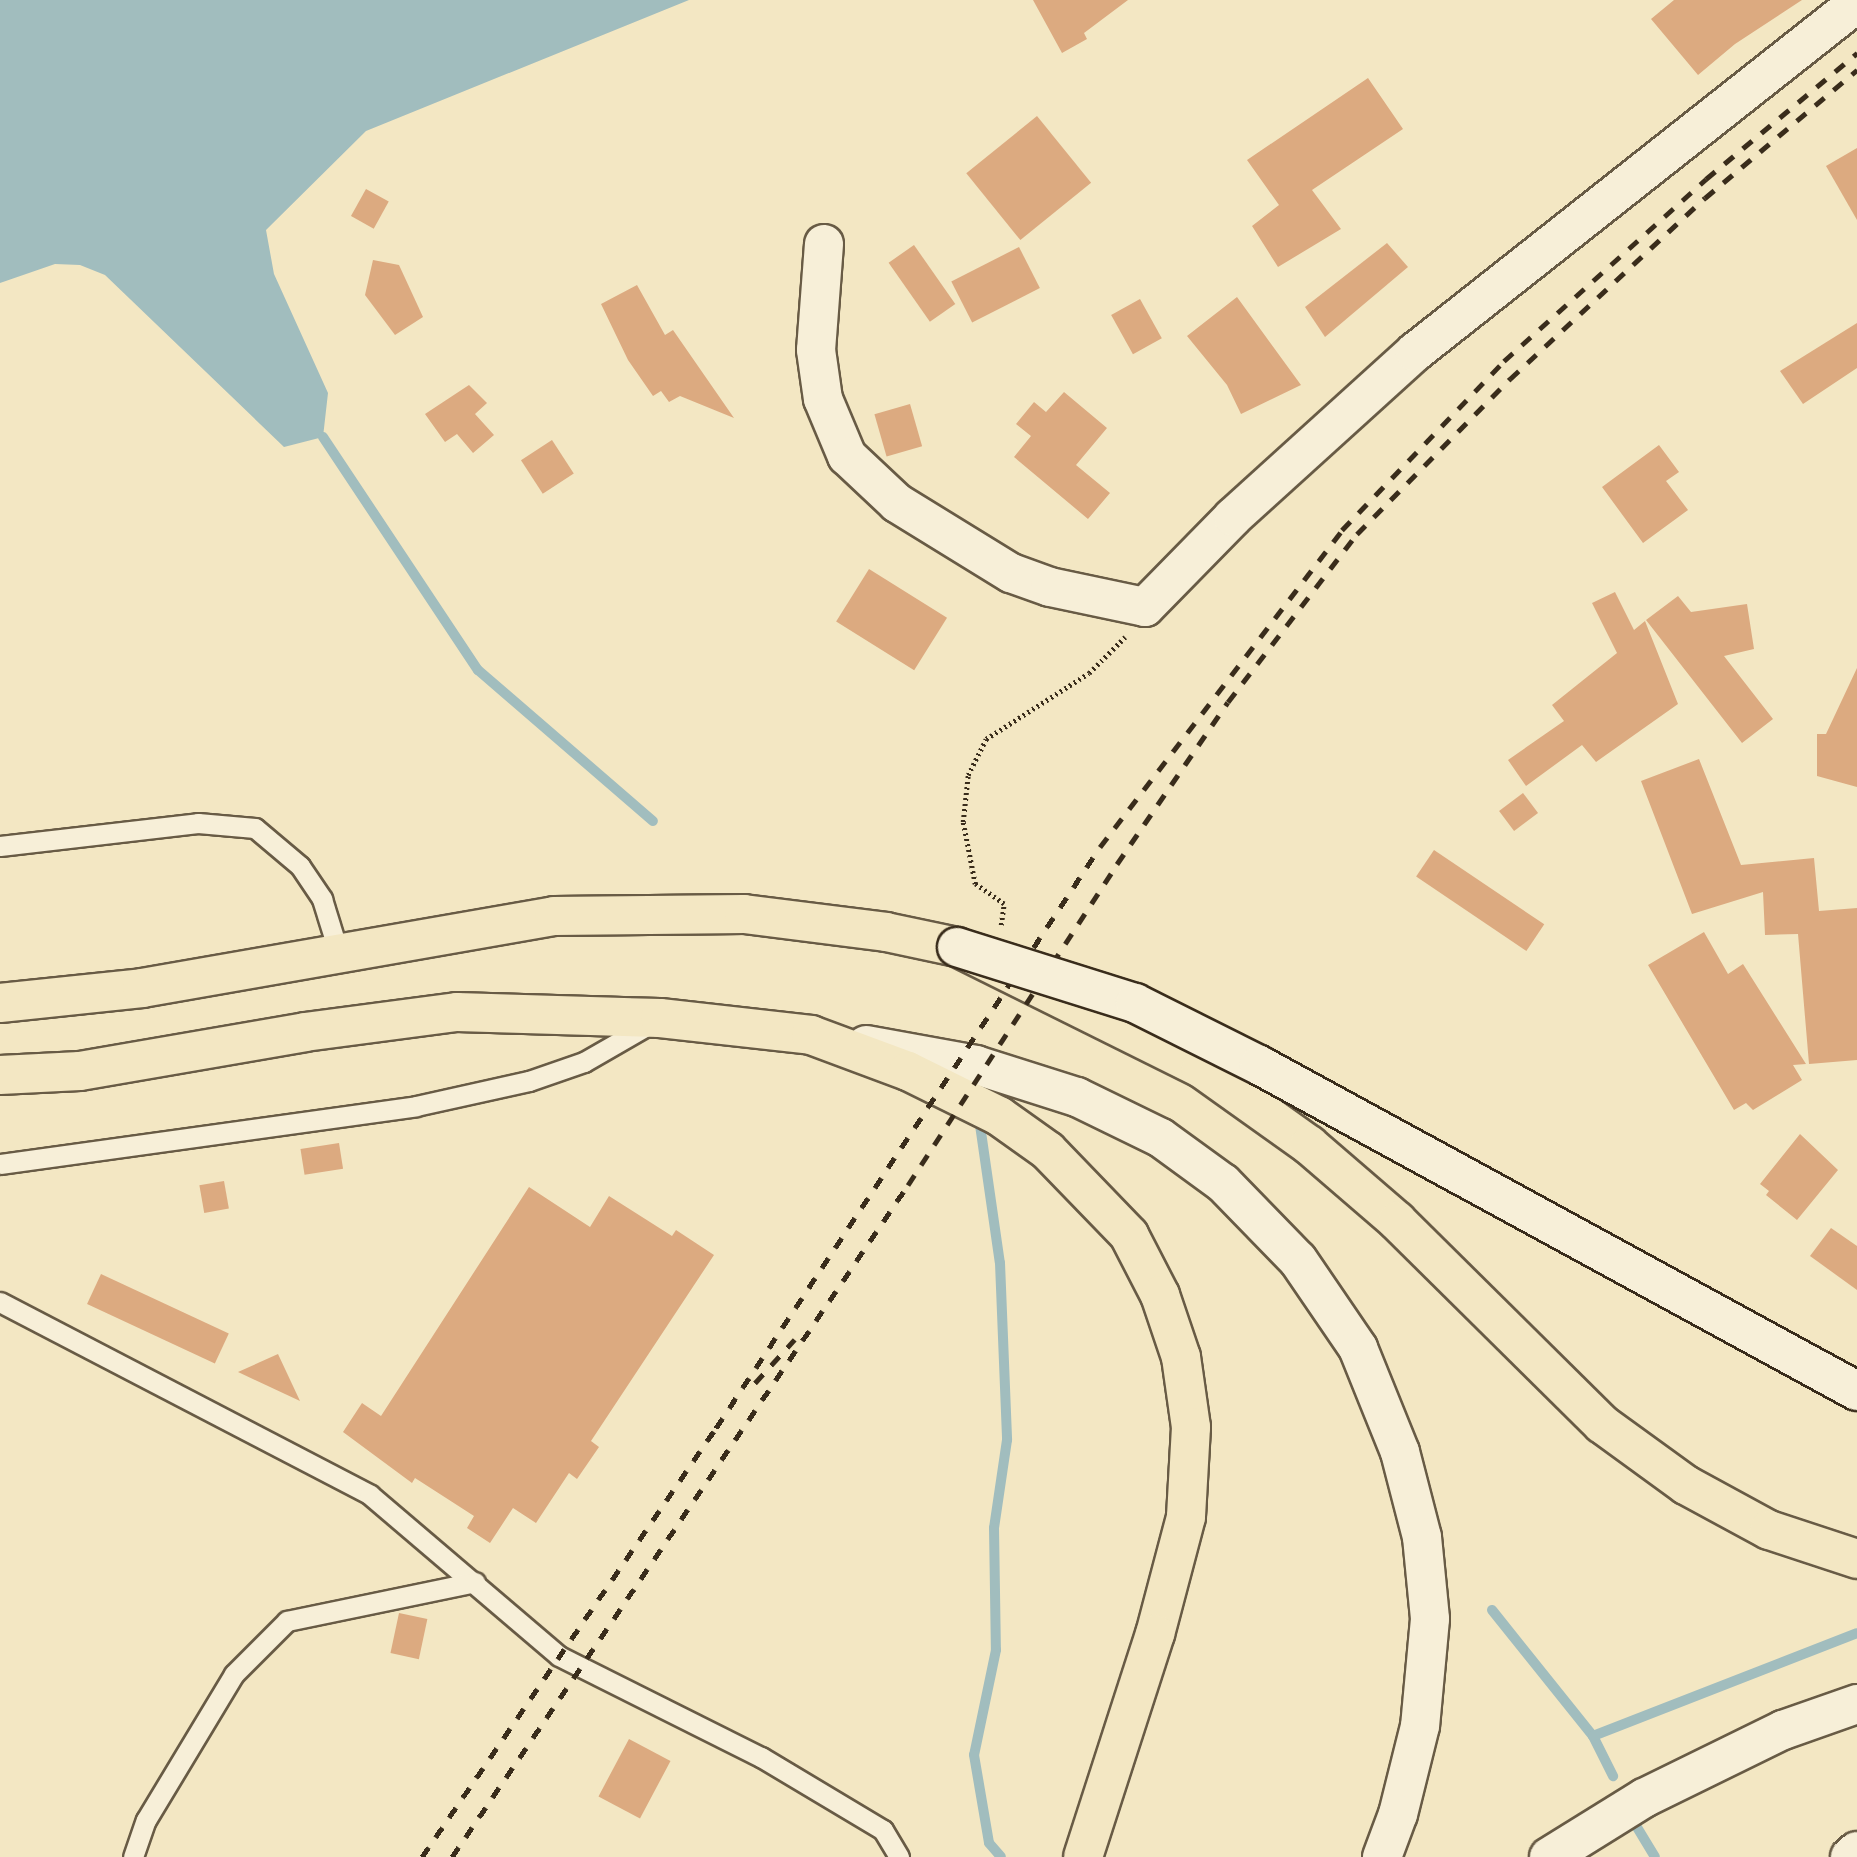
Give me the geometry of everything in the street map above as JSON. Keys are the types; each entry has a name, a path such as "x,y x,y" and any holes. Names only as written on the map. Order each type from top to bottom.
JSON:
{"main road":[{"path":"824,244 816,350 822,399 846,456 897,503 1011,573 1050,587 1145,607 1233,517 1415,352 1857,3"},
{"path":"0,1003 142,988 554,916 744,914 886,932 957,947 1135,1003 1259,1065 1857,1391"},
{"path":"957,947 1201,1068 1309,1145 1397,1222 1602,1424 1686,1485 1769,1530 1857,1559"},
{"path":"0,1075 80,1071 304,1032 457,1012 660,1018 811,1035 976,1065 1077,1097 1161,1138 1213,1175 1298,1260 1358,1348 1399,1452 1422,1537 1430,1619 1420,1726 1398,1814 1382,1857"},
{"path":"811,1035 908,1071 999,1115 1048,1152 1129,1235 1160,1295 1181,1357 1191,1427 1186,1517 1155,1634 1083,1857"},
{"path":"1549,1857 1644,1798 1783,1730 1857,1704"},
{"path":"1850,1857 1857,1851"}],"lane":[{"path":"0,846 198,823 255,828 300,866 322,899 339,954"},
{"path":"0,1164 416,1106 529,1081 584,1062 660,1018"},
{"path":"0,1302 370,1495 559,1656 761,1756 883,1830 899,1857"},
{"path":"133,1857 146,1820 234,1674 287,1621 475,1582"}],"path":[{"path":"1004,904 975,884 963,822 968,775 986,740 1090,673 1122,642 1145,607"}],"water":[{"path":"0,0 689,0 366,131 266,230 274,274 328,393 323,437 284,447 105,275 80,265 55,264 0,283"}],"building":[{"path":"1033,0 1128,0 1084,33 1087,39 1062,53"},
{"path":"1674,0 1802,0 1735,44 1698,75 1651,19"},
{"path":"1368,78 1403,129 1312,190 1341,229 1278,267 1252,226 1279,205 1247,160"},
{"path":"1037,116 1091,183 1020,240 966,173"},
{"path":"1857,148 1857,220 1826,166"},
{"path":"366,189 389,202 374,229 351,216"},
{"path":"1387,243 1408,267 1325,337 1305,307"},
{"path":"914,245 955,304 930,322 889,263"},
{"path":"1019,247 1040,288 972,322 951,282"},
{"path":"373,260 399,265 423,317 395,335 365,295"},
{"path":"637,285 665,335 673,330 734,418 680,396 669,402 661,391 653,396 628,360 601,304"},
{"path":"1237,297 1301,385 1241,414 1227,385 1187,336"},
{"path":"1140,299 1162,338 1133,354 1111,315"},
{"path":"1857,323 1857,368 1803,404 1780,371"},
{"path":"469,385 487,403 475,414 494,435 473,453 457,434 445,442 425,414"},
{"path":"1064,392 1107,428 1076,465 1110,493 1088,519 1014,457 1031,436 1016,424 1034,402 1046,412"},
{"path":"910,404 922,446 887,456 874,414"},
{"path":"552,440 574,474 543,494 521,460"},
{"path":"1659,445 1679,472 1666,481 1688,510 1643,543 1602,487"},
{"path":"869,569 947,618 914,670 836,622"},
{"path":"1615,592 1634,630 1645,621 1678,704 1596,762 1582,745 1526,786 1508,760 1564,721 1552,705 1617,653 1592,603"},
{"path":"1678,596 1691,612 1747,604 1754,649 1724,656 1773,719 1742,743 1646,620"},
{"path":"1857,668 1857,787 1817,776 1817,734 1826,734"},
{"path":"1699,759 1741,865 1814,858 1819,911 1857,908 1857,1060 1809,1064 1798,934 1765,935 1763,892 1692,914 1641,781"},
{"path":"1523,793 1538,813 1514,831 1499,811"},
{"path":"1434,850 1544,924 1526,951 1416,877"},
{"path":"1704,932 1728,974 1743,964 1806,1064 1793,1065 1802,1080 1753,1110 1746,1103 1734,1110 1648,965"},
{"path":"1800,1134 1838,1170 1797,1220 1766,1195 1769,1191 1760,1184"},
{"path":"339,1143 343,1169 305,1175 300,1149"},
{"path":"224,1181 229,1209 204,1213 199,1185"},
{"path":"529,1187 590,1227 609,1196 672,1236 676,1230 714,1255 591,1441 599,1447 577,1479 569,1473 536,1523 513,1508 490,1543 467,1528 474,1516 415,1478 412,1483 343,1432 362,1403 381,1416"},
{"path":"1831,1228 1857,1246 1857,1290 1810,1256"},
{"path":"101,1274 229,1334 215,1363 87,1304"},
{"path":"278,1354 300,1401 238,1372"},
{"path":"399,1613 427,1619 419,1659 390,1653"},
{"path":"629,1739 670,1761 640,1818 598,1796"}],"waterway":[{"path":"323,437 478,670 653,821"},
{"path":"980,1125 1000,1263 1007,1440 994,1528 996,1650 974,1755 989,1843 1001,1857"},
{"path":"1492,1610 1593,1736 1613,1776"},
{"path":"1593,1736 1857,1633"},
{"path":"1632,1819 1655,1857"}],"railway":[{"path":"422,1857 716,1428 1100,847 1342,530 1504,361 1706,179 1857,53"},
{"path":"452,1857 908,1185 1117,864 1228,702 1357,534 1510,379 1705,198 1857,70"},
{"path":"755,1383 795,1339"}]}
